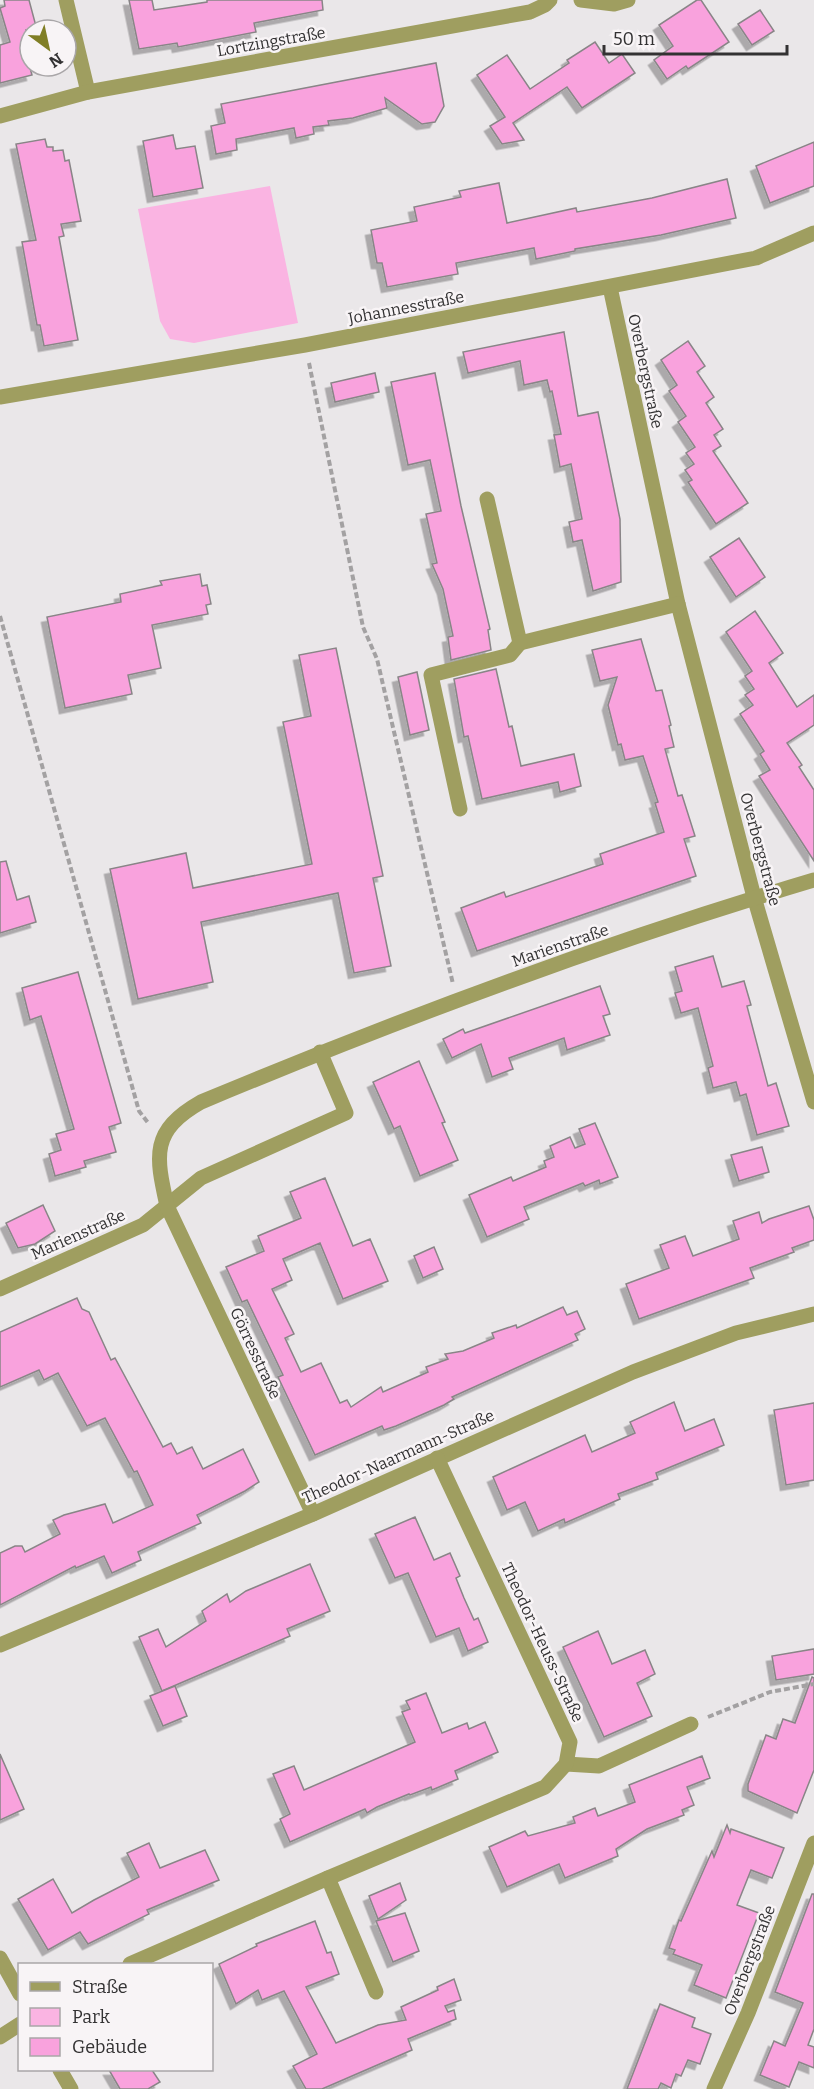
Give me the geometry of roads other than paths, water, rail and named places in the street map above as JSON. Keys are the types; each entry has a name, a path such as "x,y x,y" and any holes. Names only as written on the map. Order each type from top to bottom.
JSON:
{"street":[{"path":"66,0 88,92"},
{"name":"Lortzingstraße","path":"0,116 88,92 531,12 550,0"},
{"path":"580,0 614,4 628,0"},
{"name":"Johannesstraße","path":"0,397 305,345 756,258 814,232"},
{"name":"Overbergstraße","path":"610,286 678,604 754,897 814,1102"},
{"path":"487,499 520,643"},
{"path":"460,809 431,675 510,655 520,643 678,604"},
{"name":"Marienstraße","path":"167,1206 159,1170 161,1139 182,1113 201,1102 320,1052 457,999 754,897 814,880"},
{"name":"Marienstraße","path":"0,1289 143,1225 201,1178 346,1113 320,1052"},
{"name":"Görresstraße","path":"167,1206 313,1514"},
{"name":"Theodor-Naarmann-Straße","path":"0,1645 313,1514 633,1372 736,1333 814,1314"},
{"name":"Theodor-Heuss-Straße","path":"437,1458 570,1742 566,1764"},
{"path":"135,1963 328,1878 545,1787 566,1764 599,1766 691,1724"},
{"name":"Overbergstraße","path":"714,2089 748,2013 814,1843"},
{"path":"328,1878 376,1992"},
{"path":"0,1958 18,1990"},
{"path":"0,2037 18,2025"},
{"path":"61,2071 71,2089"}]}
